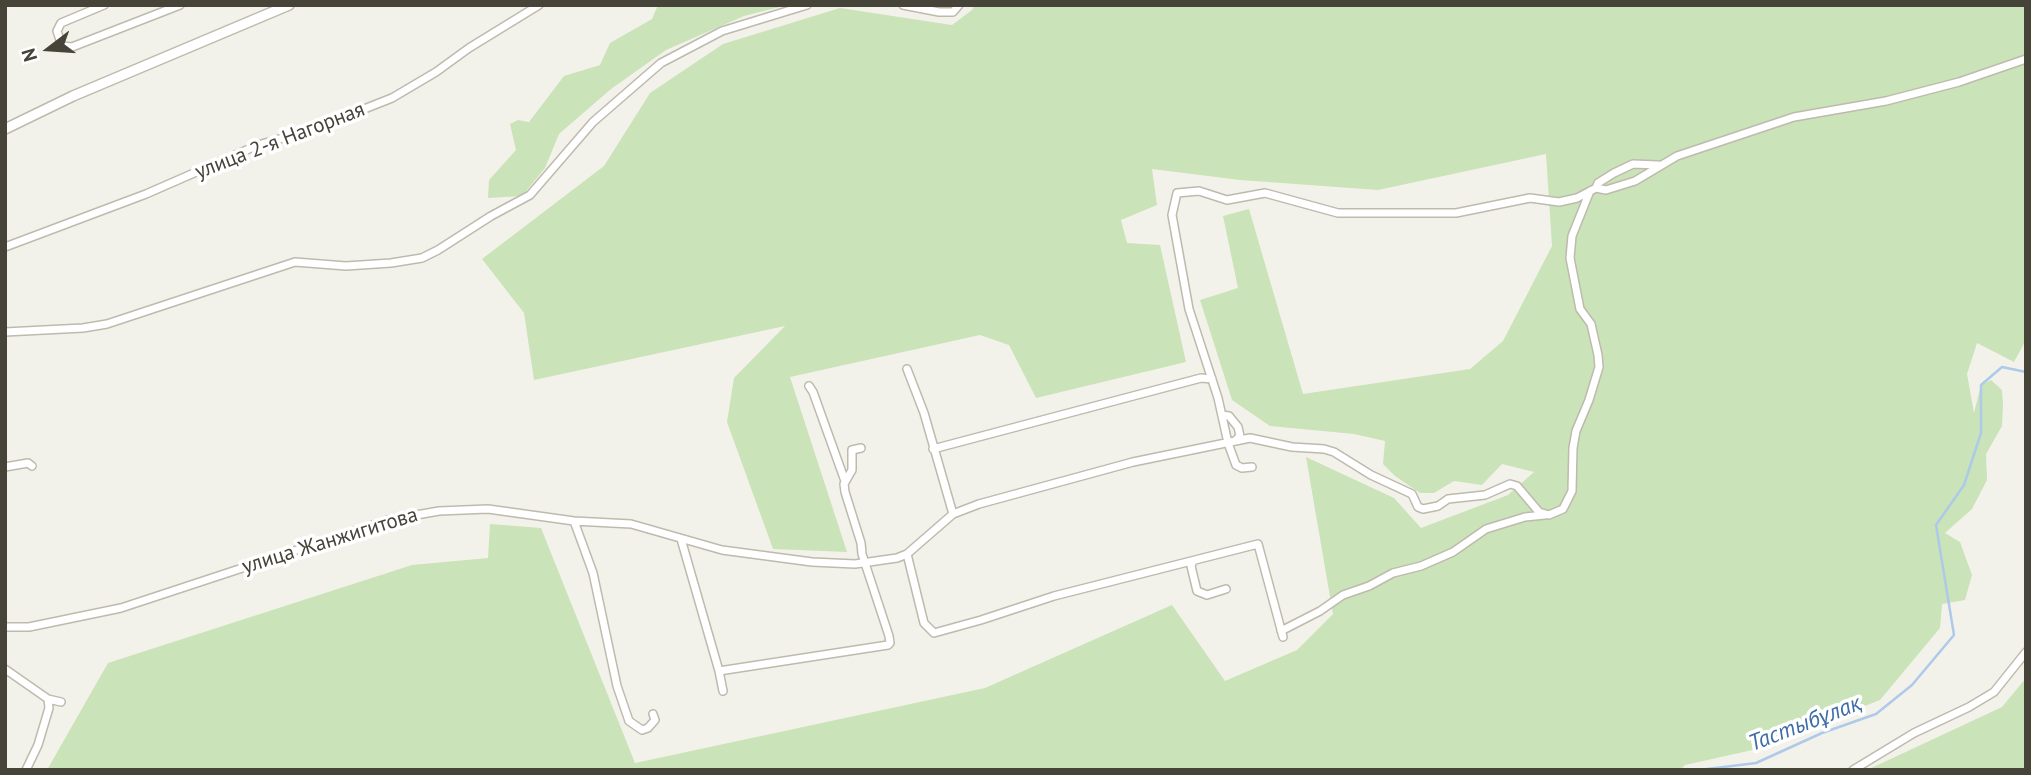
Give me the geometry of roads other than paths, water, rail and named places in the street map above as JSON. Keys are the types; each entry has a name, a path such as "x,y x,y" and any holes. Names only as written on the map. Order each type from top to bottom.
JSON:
{"street":[{"path":"104,5 61,23 57,31 62,46 72,47 180,5"},
{"path":"5,128 73,96 289,5"},
{"name":"улица 2-я Нагорная","path":"5,247 146,194 258,145 311,130 392,98 539,5"},
{"path":"5,332 83,328 107,324 295,262 346,266 422,258 530,195 593,122 620,101 661,62 722,31 807,5"},
{"path":"903,5 939,12 953,12 958,5"},
{"path":"1252,467 1241,468 1236,465 1189,309 1172,215 1177,193 1199,191 1227,200 1265,193 1338,213 1428,214 1473,210 1530,198 1559,202 1577,198 1593,190 1606,190 1634,181 1677,156 1794,117 1886,101 1959,82 2026,59"},
{"path":"1223,415 1229,416 1238,427 1240,436 1133,462 979,504 953,514 907,554 924,623 934,633 1030,603 1258,544 1282,634 1343,595 1369,586 1393,573 1420,566 1453,552 1486,529 1525,517 1549,515 1563,509 1572,491 1576,431 1599,368 1591,324 1580,309 1570,258 1572,236 1598,183 1633,164 1658,165"},
{"path":"907,369 924,413 953,514"},
{"path":"933,449 1201,378 1212,379"},
{"path":"719,671 890,643 862,554 845,492 845,481 809,386"},
{"path":"1230,440 1260,439 1292,447 1324,449 1412,494 1418,507 1423,509 1438,506 1448,499 1485,495 1510,484 1517,486 1539,512 1549,515"},
{"path":"845,481 852,470 852,450 861,448"},
{"path":"5,467 27,463 32,466"},
{"name":"улица Жанжигитова","path":"5,627 29,626 121,608 403,516 488,509 574,521 631,524 732,552 828,564 866,562 907,554"},
{"path":"574,521 593,572 617,686 629,721 642,730 649,728 655,720 653,714"},
{"path":"681,539 723,691"},
{"path":"1193,561 1191,566 1196,591 1207,595 1226,589"},
{"path":"1853,770 1914,733 1994,692 2026,652"},
{"path":"5,669 48,699 61,702"},
{"path":"26,770 38,745 49,708 48,699"}],"waterway":[{"name":"Тастыбұлақ","path":"1699,770 1756,763 1822,733 1876,714 1912,685 1954,635 1936,525 1964,485 1981,433 1981,385 2002,367 2026,372"}]}
